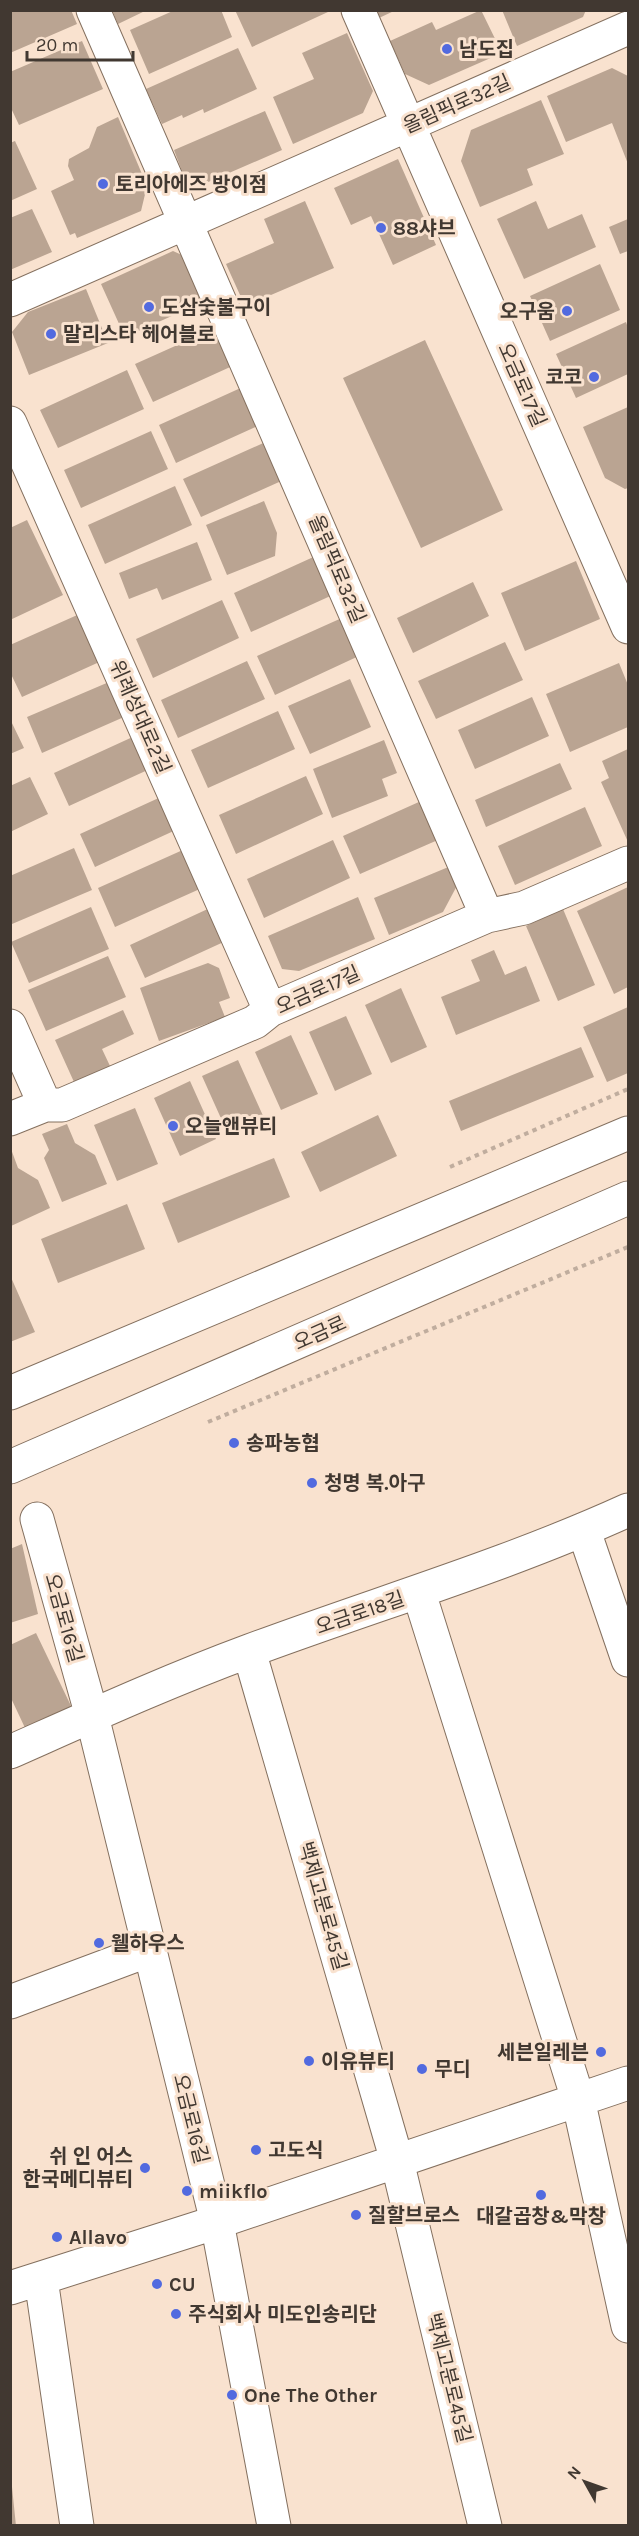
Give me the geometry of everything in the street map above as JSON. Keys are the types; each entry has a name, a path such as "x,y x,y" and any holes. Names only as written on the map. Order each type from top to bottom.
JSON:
{"street":[{"name":"올림픽로32길","path":"93,10 487,916"},
{"name":"오금로17길","path":"358,10 628,627"},
{"path":"624,10 628,22"},
{"name":"올림픽로32길","path":"10,300 628,28"},
{"name":"위례성대로2길","path":"10,423 270,1010"},
{"name":"오금로17길","path":"10,1119 45,1105 62,1105 255,1022 270,1010 487,916 524,908 628,863"},
{"path":"10,1026 45,1105"},
{"path":"10,1393 628,1133"},
{"name":"오금로","path":"10,1467 628,1198"},
{"name":"오금로18길","path":"92,1716 249,1651 419,1593 584,1531 628,1510"},
{"name":"오금로16길","path":"37,1519 92,1716 217,2222 274,2526"},
{"path":"584,1531 628,1660"},
{"path":"419,1593 578,2099 628,2326"},
{"name":"백제고분로45길","path":"249,1651 397,2161 484,2526"},
{"path":"10,1752 92,1716"},
{"path":"10,2002 149,1950"},
{"path":"10,2288 217,2222 628,2083"},
{"path":"41,2278 77,2526"}],"path":[{"path":"198,1426 628,1247"}],"building":[{"path":"10,10 71,10 77,24 10,53"},
{"path":"112,10 147,10 118,24"},
{"path":"175,10 221,10 232,37 149,74 130,30"},
{"path":"235,10 327,10 328,12 252,47"},
{"path":"375,10 396,10 379,18"},
{"path":"481,10 502,53 429,85 405,74 390,41 432,22 436,30"},
{"path":"502,10 586,10 583,17 517,46"},
{"path":"347,33 373,91 363,113 293,144 273,97 314,79 302,53"},
{"path":"82,41 103,89 19,125 10,106 10,72"},
{"path":"238,48 257,89 204,113 203,109 162,124 146,89"},
{"path":"612,68 628,76 628,164 612,123 566,142 547,96"},
{"path":"541,100 564,154 527,169 533,185 480,207 461,161 471,130"},
{"path":"265,111 282,150 206,183 183,174 174,150"},
{"path":"118,117 147,186 141,211 77,238 75,233 70,235 51,191 74,180 68,166 69,159 89,148 97,127"},
{"path":"15,141 37,189 10,201 10,143"},
{"path":"398,159 436,245 393,265 371,216 351,225 334,188"},
{"path":"305,201 334,268 245,306 226,264 274,243 264,219"},
{"path":"536,201 548,229 582,214 596,247 524,279 497,219"},
{"path":"32,209 52,252 10,270 10,218"},
{"path":"628,219 628,251 620,254 609,227"},
{"path":"173,251 195,261 203,302 125,337 101,284"},
{"path":"600,264 620,310 550,341 530,296"},
{"path":"86,289 108,343 29,375 12,332 28,312"},
{"path":"626,322 628,374 576,398 556,354"},
{"path":"222,325 239,363 153,402 135,364"},
{"path":"425,340 503,510 421,548 343,378"},
{"path":"127,370 144,409 58,448 40,410"},
{"path":"245,386 262,424 176,463 159,425"},
{"path":"628,407 628,488 625,489 605,478 583,427"},
{"path":"151,431 168,469 81,508 64,470"},
{"path":"270,440 288,478 201,517 183,479"},
{"path":"175,486 192,525 105,564 88,525"},
{"path":"264,501 277,533 275,556 227,575 206,525"},
{"path":"27,520 63,595 10,620 10,528"},
{"path":"197,542 212,580 162,600 157,588 129,599 119,573"},
{"path":"320,554 337,593 251,632 234,593"},
{"path":"576,561 600,619 525,651 501,593"},
{"path":"473,582 489,616 413,653 397,618"},
{"path":"222,600 239,638 153,678 136,639"},
{"path":"84,612 106,659 22,697 10,672 10,645"},
{"path":"344,617 361,655 275,695 257,656"},
{"path":"505,642 523,680 436,719 418,681"},
{"path":"247,661 265,699 178,738 161,700"},
{"path":"619,663 628,685 628,727 570,752 546,694"},
{"path":"350,679 371,727 310,754 288,706"},
{"path":"109,682 124,717 42,753 27,717"},
{"path":"532,697 549,736 475,769 458,730"},
{"path":"278,711 295,749 208,788 191,750"},
{"path":"10,719 24,748 10,754"},
{"path":"137,735 152,768 69,806 54,773"},
{"path":"384,740 397,773 382,779 388,796 332,818 313,769"},
{"path":"628,749 628,842 601,782 609,778 602,761"},
{"path":"560,763 572,789 486,827 475,800"},
{"path":"306,776 323,814 236,854 219,815"},
{"path":"30,777 48,814 10,832 10,786"},
{"path":"163,796 178,829 95,867 80,834"},
{"path":"430,797 447,836 360,874 343,836"},
{"path":"585,807 602,846 515,885 498,846"},
{"path":"333,840 350,878 264,918 247,879"},
{"path":"74,848 92,890 12,924 10,876"},
{"path":"185,849 202,888 115,927 98,888"},
{"path":"458,863 460,880 443,912 389,935 374,898"},
{"path":"628,887 628,987 614,994 577,911"},
{"path":"358,897 375,939 299,971 282,969 268,936"},
{"path":"91,907 109,949 29,983 11,942"},
{"path":"212,907 228,940 145,978 130,945"},
{"path":"563,909 595,985 558,1001 526,926"},
{"path":"494,950 505,975 526,966 540,1001 456,1035 441,997 480,981 471,960"},
{"path":"108,956 126,997 46,1031 28,990"},
{"path":"208,963 219,968 230,998 219,1002 225,1017 159,1041 140,988"},
{"path":"401,988 427,1047 391,1063 365,1005"},
{"path":"628,1007 628,1073 607,1082 583,1027"},
{"path":"123,1010 134,1034 102,1049 110,1066 74,1082 55,1040"},
{"path":"346,1016 372,1074 335,1091 309,1032"},
{"path":"291,1035 318,1094 281,1110 255,1052"},
{"path":"581,1047 594,1077 461,1131 449,1101"},
{"path":"238,1060 264,1118 228,1134 202,1076"},
{"path":"190,1081 216,1139 180,1156 154,1098"},
{"path":"135,1108 158,1164 117,1181 94,1125"},
{"path":"378,1115 397,1156 320,1192 301,1152"},
{"path":"67,1124 75,1143 95,1155 107,1184 62,1202 44,1158 49,1150 42,1134"},
{"path":"11,1149 18,1168 38,1180 50,1208 11,1226"},
{"path":"274,1158 290,1197 178,1243 162,1203"},
{"path":"127,1204 145,1249 58,1283 41,1239"},
{"path":"10,1275 35,1332 10,1342"},
{"path":"22,1544 38,1614 10,1623 10,1549"},
{"path":"36,1633 72,1708 26,1730 10,1696 10,1645"},
{"path":"10,2487 12,2487 16,2526 10,2526"}],"place":[{"name":"남도집","path":"447,49"},
{"name":"토리아에즈 방이점","path":"103,184"},
{"name":"88샤브","path":"381,228"},
{"name":"도삼숯불구이","path":"149,307"},
{"name":"오구움","path":"567,311"},
{"name":"말리스타 헤어블로","path":"51,334"},
{"name":"코코","path":"594,377"},
{"name":"오늘앤뷰티","path":"173,1126"},
{"name":"송파농협","path":"234,1443"},
{"name":"청명 복.아구","path":"312,1483"},
{"name":"웰하우스","path":"99,1943"},
{"name":"세븐일레븐","path":"601,2052"},
{"name":"이유뷰티","path":"309,2061"},
{"name":"무디","path":"422,2069"},
{"name":"고도식","path":"256,2150"},
{"name":"쉬 인 어스 한국메디뷰티","path":"145,2168"},
{"name":"miikflo","path":"187,2191"},
{"name":"대갈곱창&막창","path":"541,2195"},
{"name":"질할브로스","path":"356,2215"},
{"name":"Allavo","path":"57,2237"},
{"name":"CU","path":"157,2284"},
{"name":"주식회사 미도인송리단","path":"176,2314"},
{"name":"One The Other","path":"232,2395"}]}
